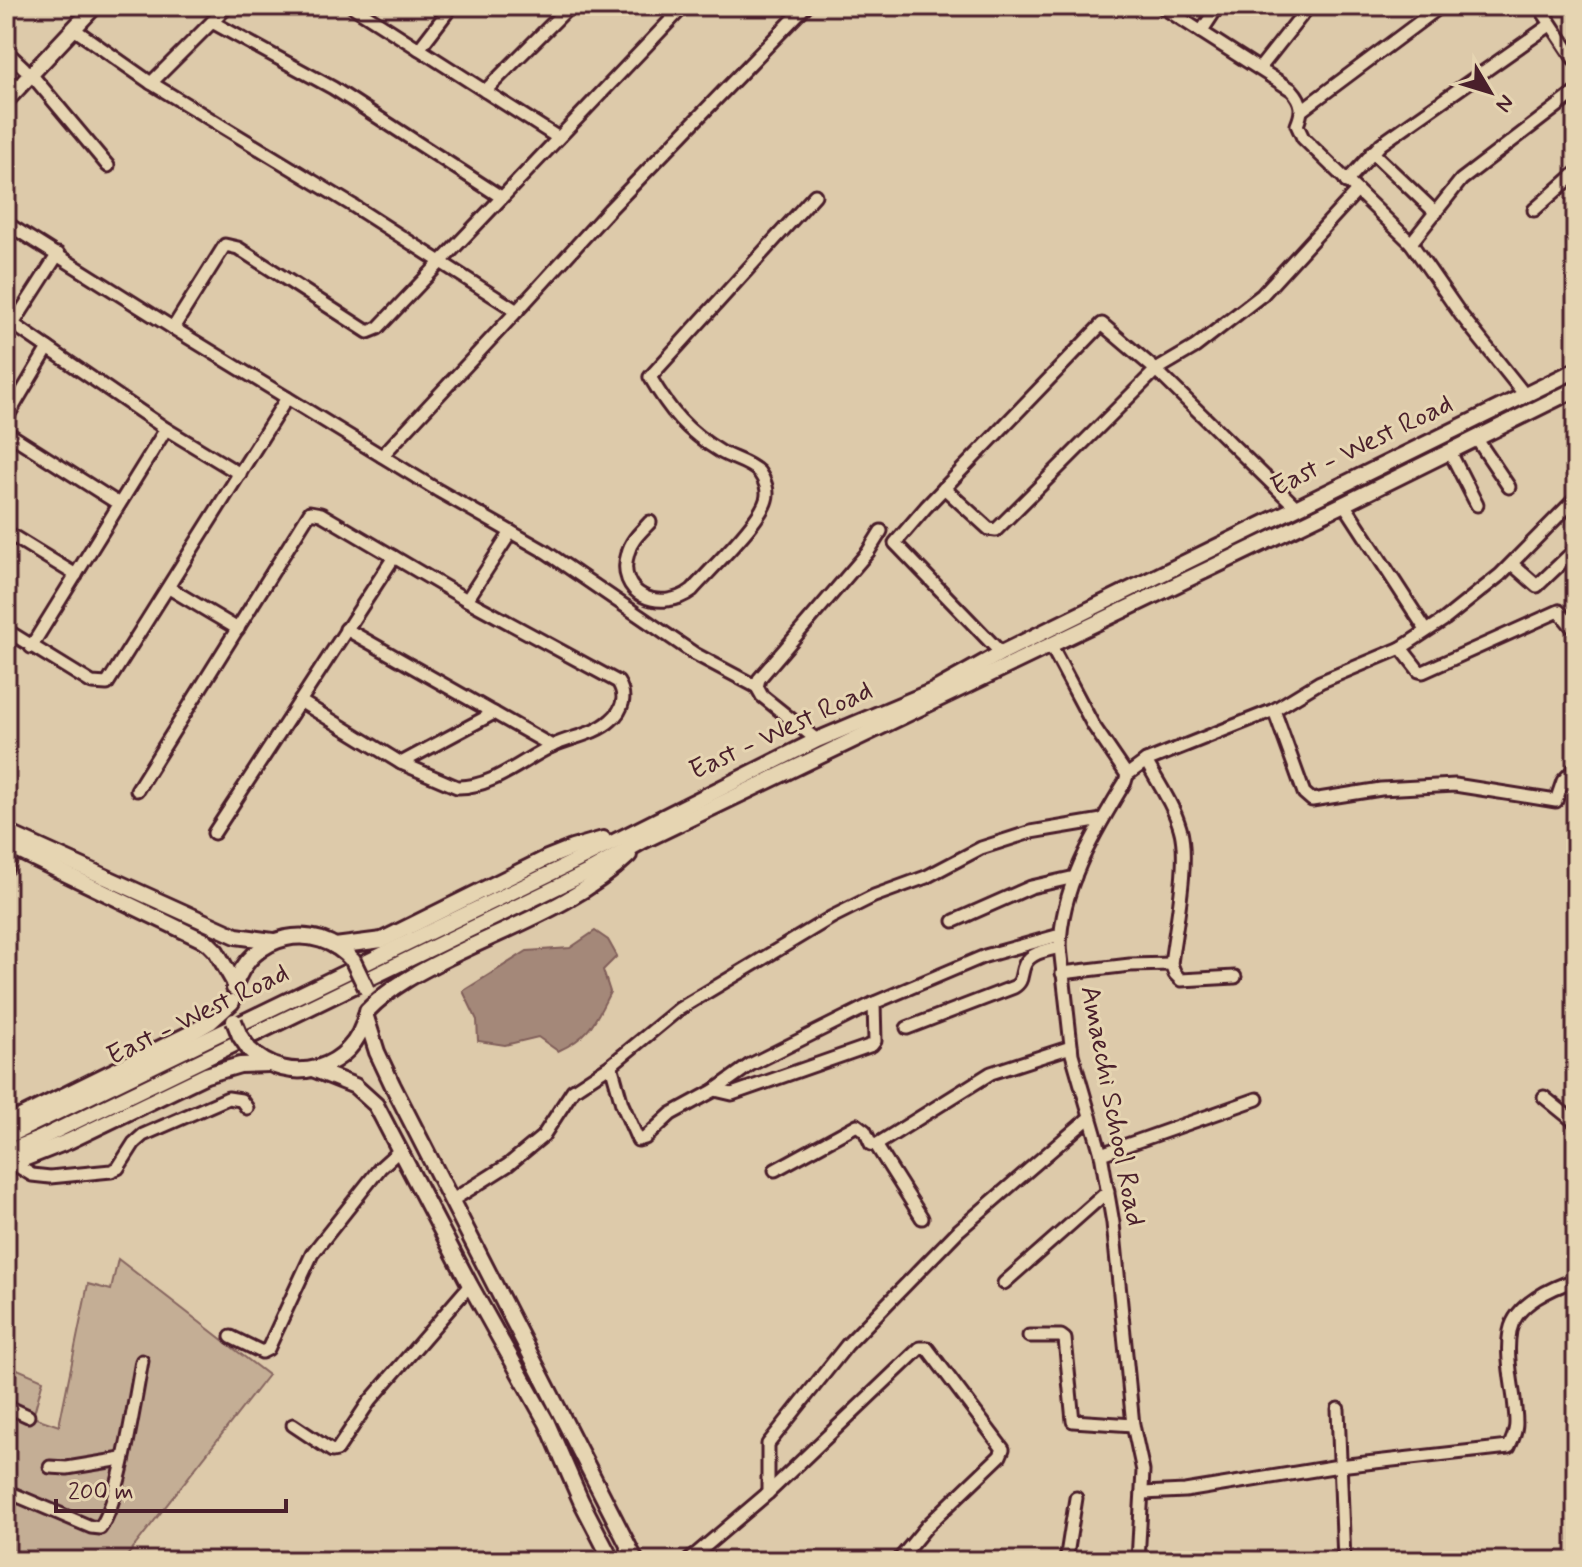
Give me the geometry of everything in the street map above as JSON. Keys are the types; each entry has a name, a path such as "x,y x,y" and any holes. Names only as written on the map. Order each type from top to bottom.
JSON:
{"main road":[{"path":"6,101 82,6"},
{"path":"6,87 28,71 95,6"},
{"name":"East - West Road","path":"6,1137 576,861 817,740 933,691 1001,653 1576,370"},
{"name":"East - West Road","path":"9,1161 39,1139 586,873 643,841 1576,389"},
{"path":"6,832 236,936 273,941"},
{"path":"335,946 382,940 547,858 630,832"},
{"path":"366,1014 405,979 595,885 643,841"},
{"path":"11,847 207,942 216,951 235,984"},
{"path":"290,936 308,936 335,946 353,961 366,988 366,1014 360,1034 350,1049 315,1070 291,1071 269,1064 249,1049 234,1021 232,1002 235,984 249,958 273,941 290,936"},
{"path":"6,1124 189,1034 210,1022 232,1002"},
{"path":"366,1014 382,1063 636,1561"},
{"path":"9,1161 69,1141 206,1075 240,1065 269,1064"},
{"path":"315,1070 365,1093 376,1105 470,1285 547,1423 581,1501 612,1561"}],"street":[{"path":"151,83 228,6"},
{"path":"352,6 557,137"},
{"path":"419,49 452,6"},
{"path":"485,91 570,6"},
{"path":"173,328 225,245 238,248 368,332 378,328 684,6"},
{"path":"382,456 609,210 806,6"},
{"path":"1161,6 1292,90 1299,98 1302,110 1297,125 1303,138 1411,243 1461,315 1525,395"},
{"path":"1201,32 1218,6"},
{"path":"1260,68 1309,6"},
{"path":"1302,110 1441,6"},
{"path":"1539,6 1576,62"},
{"path":"212,22 333,88 501,197"},
{"path":"1346,182 1372,152 1425,110 1550,25"},
{"path":"74,29 151,83 517,311"},
{"path":"6,51 28,71 108,166"},
{"path":"1411,243 1461,180 1576,92"},
{"path":"1372,152 1436,213"},
{"path":"1534,210 1576,173"},
{"path":"944,488 989,529 996,530 1156,370 1195,347 1262,295 1357,191"},
{"path":"650,522 628,549 627,575 633,587 643,596 669,602 692,590 763,508 768,490 759,472 709,445 696,434 669,409 650,377 815,195"},
{"path":"6,223 382,456 546,552 695,654 757,687 762,696 817,740"},
{"path":"58,254 9,322 166,429 240,474"},
{"path":"1001,653 895,543 1102,324 1156,370 1296,507"},
{"path":"6,419 48,348"},
{"path":"6,630 92,683 107,684 287,398"},
{"path":"31,647 166,429"},
{"path":"6,432 119,504"},
{"path":"1476,438 1509,487"},
{"path":"1450,452 1477,505"},
{"path":"1051,646 1093,725 1127,775 1146,761 1274,710 1320,682 1401,648 1445,619 1512,564 1576,498"},
{"path":"1344,504 1426,630"},
{"path":"137,790 310,512 321,514 467,600 618,682 623,690 623,704 612,720 552,746 497,777 465,787 457,787 401,763 300,701"},
{"path":"757,687 759,679 868,552 881,531"},
{"path":"6,532 76,575"},
{"path":"467,600 511,532"},
{"path":"1512,564 1537,586 1576,549"},
{"path":"214,833 394,557"},
{"path":"169,588 238,629"},
{"path":"1401,648 1423,672 1559,611 1572,627 1576,625"},
{"path":"346,629 552,746"},
{"path":"1274,710 1304,793 1312,800 1381,789 1455,785 1556,801 1563,781 1576,767"},
{"path":"401,763 494,713"},
{"path":"1146,761 1182,832 1183,857 1171,964 1175,974 1181,980 1235,977"},
{"name":"Amaechi School Road","path":"1127,775 1087,847 1075,877 1060,941 1071,1047 1101,1154 1108,1191 1133,1425 1143,1471 1138,1561"},
{"path":"451,1201 508,1165 543,1136 573,1090 611,1065 679,1009 832,917 874,896 926,877 981,848 1031,832 1102,820"},
{"path":"6,870 11,847"},
{"path":"954,921 1031,887 1075,877"},
{"path":"611,1065 622,1104 638,1140 645,1138 671,1114 715,1090 750,1065 874,1003 985,956 1060,941"},
{"path":"907,1028 1014,987 1021,981 1025,964 1030,958 1060,941"},
{"path":"1062,973 1171,964"},
{"path":"715,1090 732,1094 872,1045 875,1041 874,1003"},
{"path":"876,1145 991,1073 1023,1060 1071,1047"},
{"path":"1544,1097 1576,1123"},
{"path":"9,1161 32,1175 50,1177 111,1171 118,1168 134,1143 160,1126 187,1118 228,1098 241,1100 247,1108"},
{"path":"1101,1154 1257,1099"},
{"path":"768,1493 768,1444 847,1345 959,1230 1090,1117"},
{"path":"775,1170 857,1125 865,1131 871,1144 876,1145 922,1218"},
{"path":"231,1337 262,1352 268,1349 312,1254 380,1168 400,1150"},
{"path":"1004,1283 1108,1191"},
{"path":"1143,1493 1185,1491 1339,1466 1509,1447 1517,1431 1509,1358 1510,1329 1521,1311 1537,1298 1576,1280"},
{"path":"293,1425 334,1452 337,1450 369,1402 470,1285"},
{"path":"1029,1336 1061,1336 1065,1339 1073,1421 1133,1425"},
{"path":"688,1561 768,1493 920,1348 927,1348 1003,1449 1000,1456 927,1526 898,1561"},
{"path":"6,1491 100,1528 110,1509 142,1361"},
{"path":"6,1406 28,1416"},
{"path":"1338,1409 1344,1561"},
{"path":"50,1467 67,1468 122,1459"},
{"path":"1066,1561 1076,1498"}],"shaded area":[{"path":"595,931 608,940 617,956 603,970 610,992 585,1034 558,1051 538,1037 505,1045 478,1041 477,1020 463,991 527,951 570,948"},
{"path":"118,1259 268,1375 123,1561 6,1561 6,1364 43,1380 33,1417 59,1426 88,1284 111,1290"}]}
